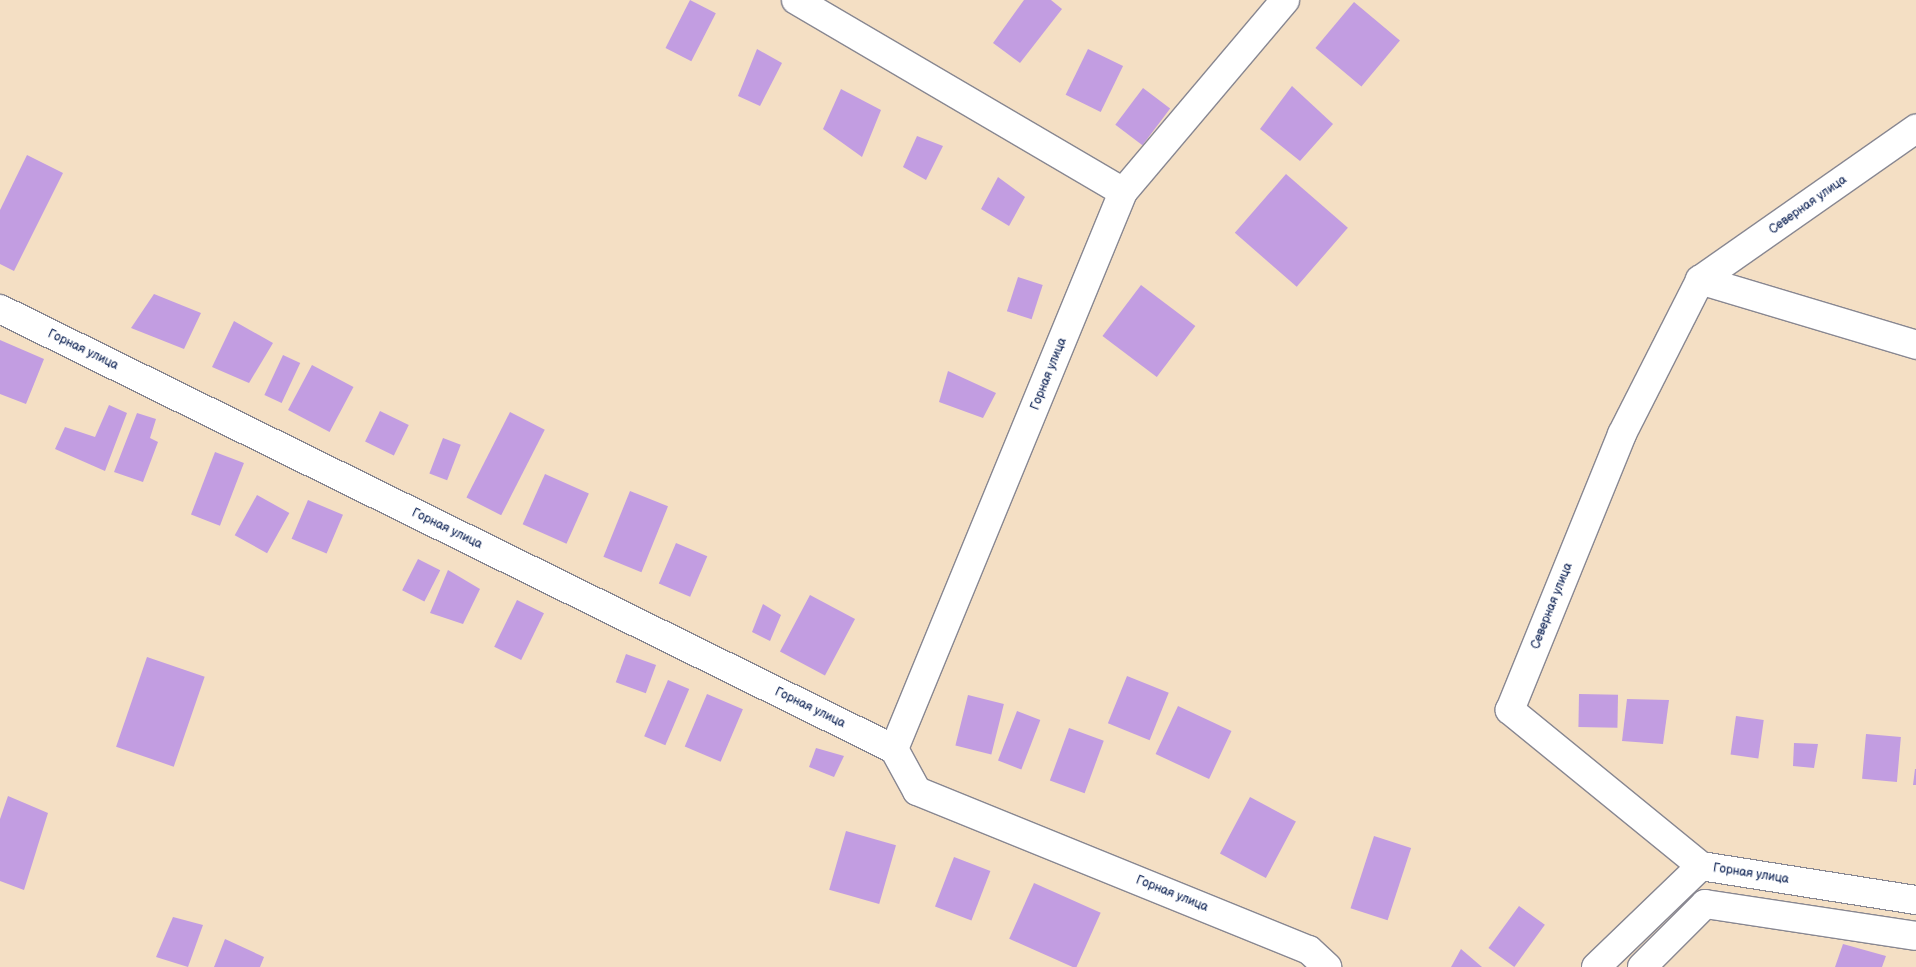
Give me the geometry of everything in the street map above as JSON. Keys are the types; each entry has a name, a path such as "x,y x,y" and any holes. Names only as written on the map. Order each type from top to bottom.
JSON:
{"street":[{"path":"796,0 1123,192"},
{"name":"Горная улица","path":"894,749 1123,192 1285,0"},
{"name":"Северная улица","path":"1701,866 1510,710 1622,434 1700,280 1916,129"},
{"path":"1700,280 1916,345"},
{"name":"Горная улица","path":"0,309 894,749 918,791 1309,950 1327,967"},
{"name":"Горная улица","path":"1596,967 1701,866 1916,900"},
{"path":"1642,967 1704,904 1916,936"}],"building":[{"path":"690,0 716,13 691,61 665,48"},
{"path":"1024,0 1051,0 1062,9 1020,63 993,43"},
{"path":"1354,2 1400,41 1361,87 1315,48"},
{"path":"757,49 782,63 760,106 738,96"},
{"path":"1088,49 1123,66 1101,112 1066,95"},
{"path":"1292,86 1333,124 1300,161 1260,129"},
{"path":"1143,88 1170,108 1142,145 1115,125"},
{"path":"841,89 881,110 862,157 823,129"},
{"path":"917,136 943,146 926,180 903,167"},
{"path":"27,155 63,173 14,271 0,264 0,210"},
{"path":"1286,174 1348,228 1297,287 1235,233"},
{"path":"998,177 1025,197 1009,226 981,209"},
{"path":"1018,277 1043,285 1032,319 1007,311"},
{"path":"1141,285 1195,326 1157,377 1102,336"},
{"path":"154,294 201,313 184,349 131,328"},
{"path":"234,321 273,343 249,383 212,367"},
{"path":"0,340 44,359 26,404 0,394"},
{"path":"283,355 300,363 282,403 264,395"},
{"path":"312,365 353,387 330,432 288,410"},
{"path":"948,371 996,393 983,418 939,402"},
{"path":"109,405 127,413 105,471 55,449 65,427 95,437"},
{"path":"380,411 409,425 394,456 365,442"},
{"path":"510,412 545,430 501,515 466,498"},
{"path":"137,413 156,419 150,438 158,442 143,482 114,472"},
{"path":"443,438 461,445 447,480 429,473"},
{"path":"215,452 244,463 220,526 191,515"},
{"path":"545,474 589,494 566,544 523,524"},
{"path":"630,491 668,506 641,572 603,557"},
{"path":"257,495 289,513 267,553 235,535"},
{"path":"308,500 343,515 327,554 292,539"},
{"path":"676,543 707,556 690,597 659,584"},
{"path":"418,559 440,570 424,602 402,590"},
{"path":"448,570 480,589 463,624 430,613"},
{"path":"810,595 855,619 825,675 780,652"},
{"path":"517,600 544,613 521,660 494,647"},
{"path":"763,604 781,615 770,641 752,632"},
{"path":"626,654 656,665 646,693 616,682"},
{"path":"147,657 205,677 174,767 116,747"},
{"path":"1127,676 1169,693 1150,740 1108,723"},
{"path":"668,680 689,689 665,745 644,736"},
{"path":"707,694 743,709 721,762 685,746"},
{"path":"1579,694 1618,695 1617,728 1578,727"},
{"path":"968,695 1004,704 991,754 955,745"},
{"path":"1627,699 1669,700 1663,744 1622,741"},
{"path":"1178,706 1231,731 1209,779 1156,754"},
{"path":"1017,711 1040,720 1021,769 998,760"},
{"path":"1736,716 1764,720 1758,759 1731,755"},
{"path":"1069,728 1104,741 1085,793 1050,781"},
{"path":"1866,734 1901,737 1897,782 1862,779"},
{"path":"1794,743 1818,744 1814,768 1793,766"},
{"path":"816,748 844,756 834,777 809,767"},
{"path":"1915,769 1916,785 1913,785"},
{"path":"8,796 48,813 24,890 0,881 0,819"},
{"path":"1250,797 1296,821 1266,878 1220,854"},
{"path":"846,831 896,845 879,904 829,890"},
{"path":"1374,836 1411,848 1388,920 1351,908"},
{"path":"954,857 990,871 971,920 935,906"},
{"path":"1034,883 1101,913 1077,967 1009,939"},
{"path":"1519,906 1545,925 1514,967 1488,948"},
{"path":"173,917 203,925 188,967 156,957"},
{"path":"225,939 264,957 260,967 214,967"},
{"path":"1843,944 1886,956 1882,967 1835,967"},
{"path":"1461,949 1482,967 1451,967"}]}
